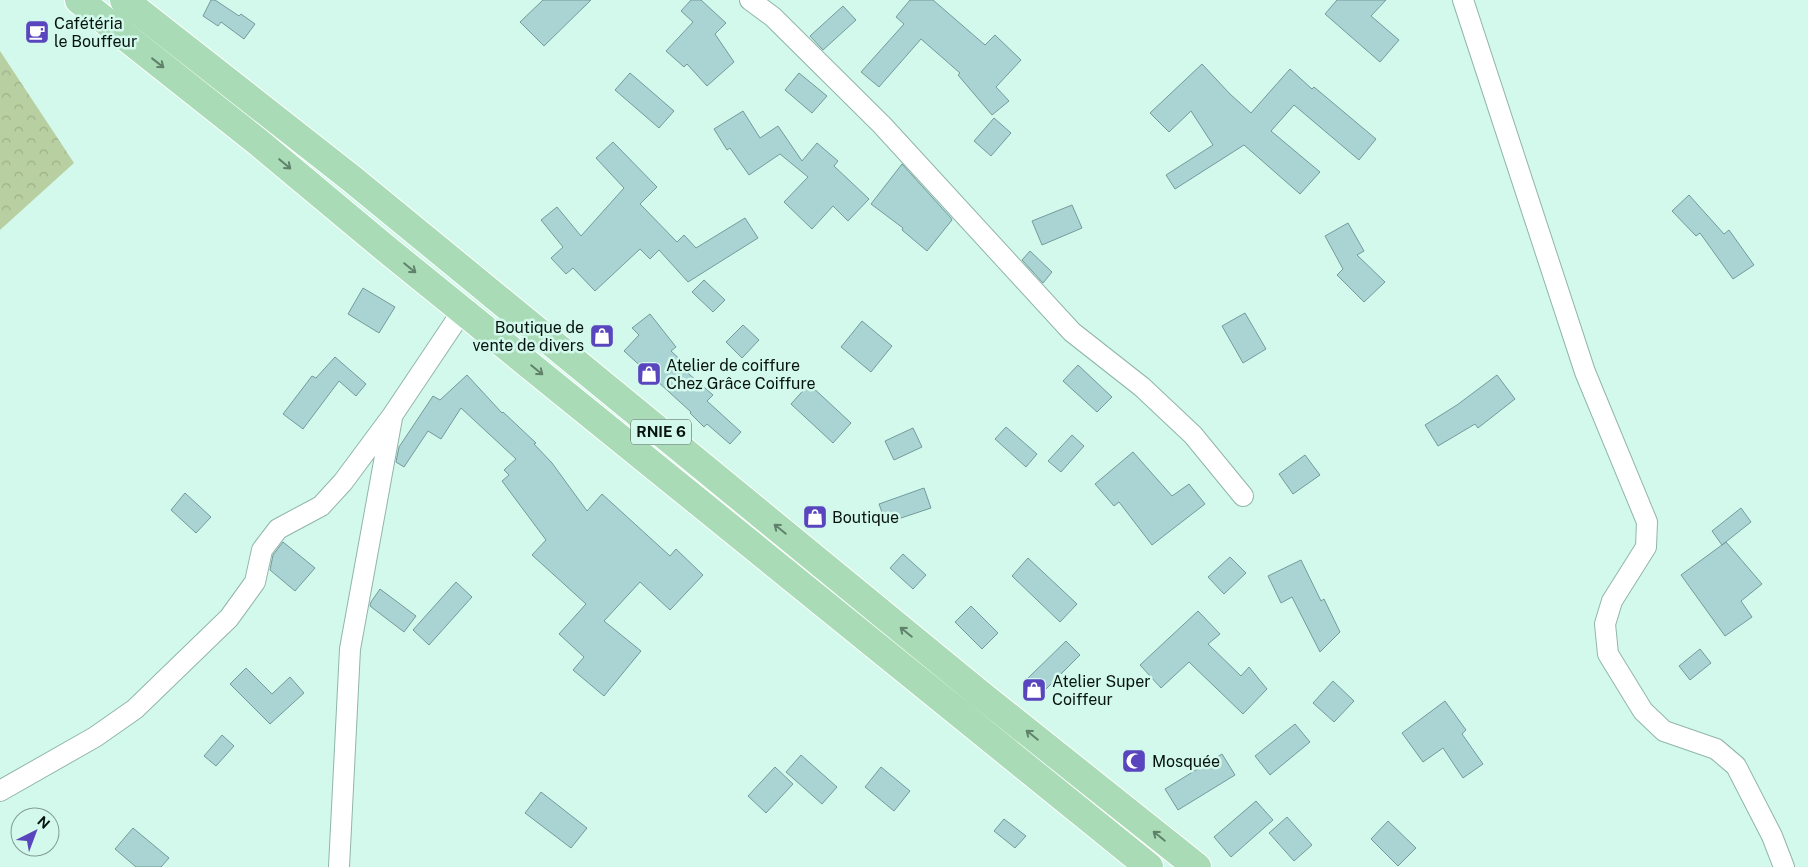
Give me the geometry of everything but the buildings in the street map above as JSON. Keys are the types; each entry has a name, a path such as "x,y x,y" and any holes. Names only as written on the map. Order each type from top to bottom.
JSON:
{"main road":[{"name":"RNIE 6","path":"79,0 258,142 1148,867"},
{"name":"RNIE 6","path":"124,0 359,185 980,694 1197,867"}],"street":[{"path":"750,0 773,17 882,124 1072,332 1142,387 1193,435 1242,496"},
{"path":"1463,0 1584,372 1647,522 1646,548 1612,601 1605,624 1608,654 1643,711 1664,732 1716,749 1736,766 1772,836 1784,867"},
{"path":"0,791 96,737 135,709 229,618 255,582 262,550 278,529 322,506 343,482 392,416 463,310"},
{"path":"338,867 350,649 392,416"}],"green space":[{"path":"0,51 74,163 0,230"}],"place":[{"name":"Cafétéria le Bouffeur","path":"37,32"},
{"name":"Boutique de vente de divers","path":"602,336"},
{"name":"Atelier de coiffure Chez Grâce Coiffure","path":"649,374"},
{"name":"Boutique","path":"815,517"},
{"name":"Atelier Super Coiffeur","path":"1034,690"},
{"name":"Mosquée","path":"1134,761"}]}
